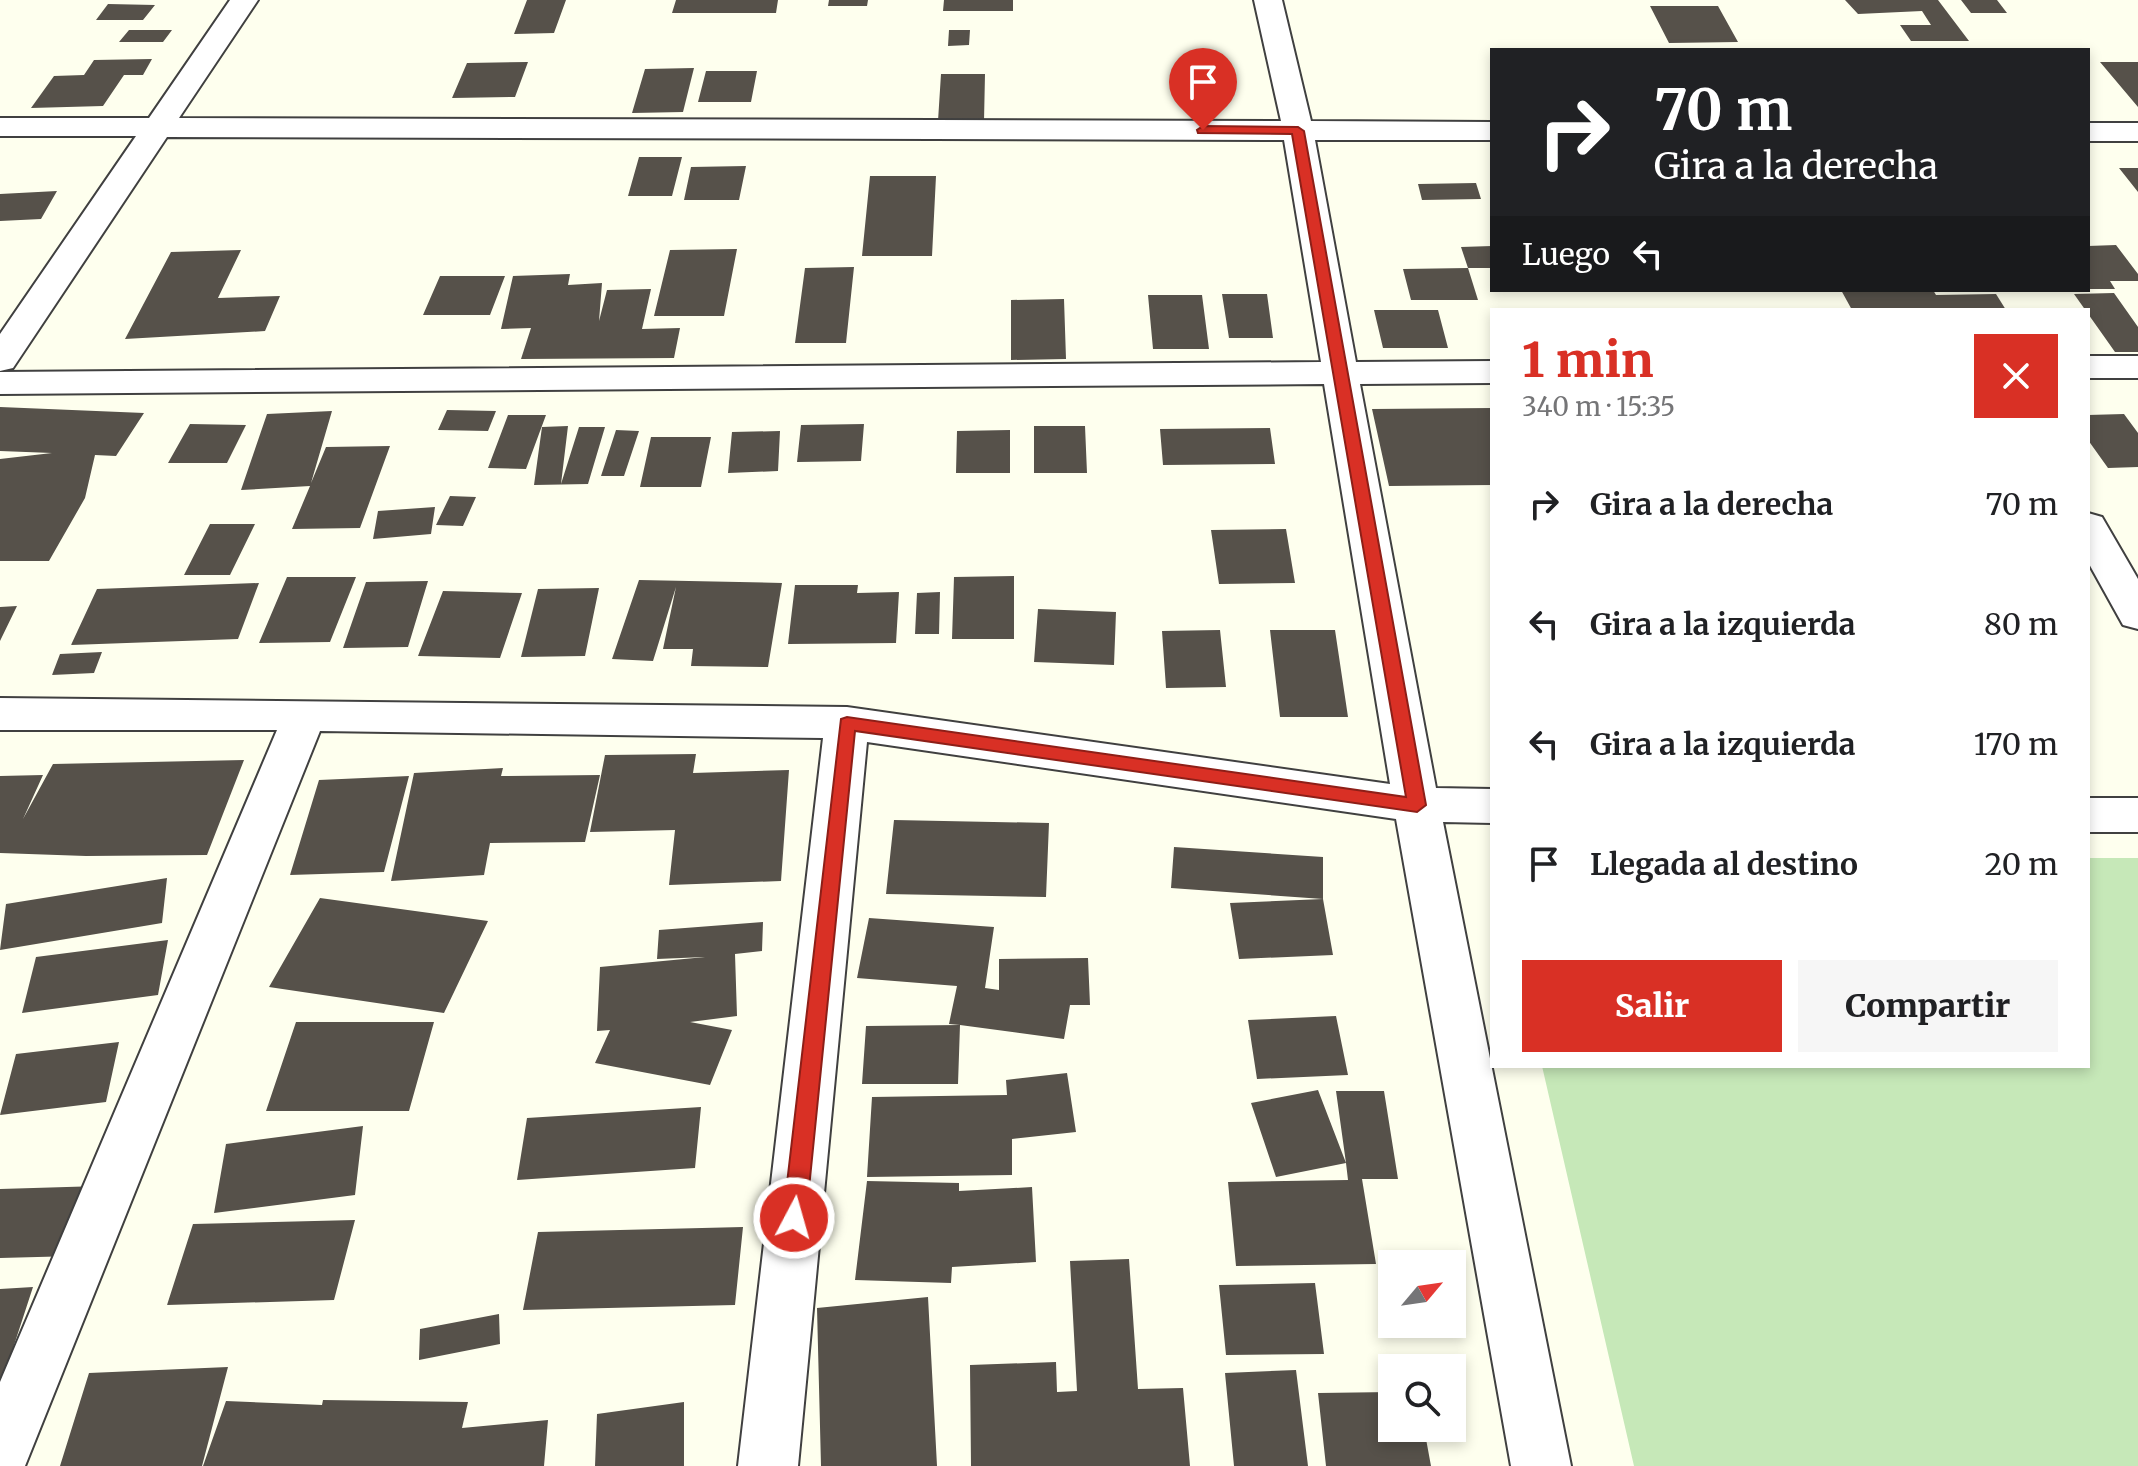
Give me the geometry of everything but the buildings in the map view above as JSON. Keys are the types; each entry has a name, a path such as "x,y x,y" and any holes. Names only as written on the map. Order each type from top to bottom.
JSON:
{"street":[{"path":"0,360 244,0"},
{"path":"1268,0 1298,131 1417,805 1541,1466"},
{"path":"0,127 157,125 1490,131"},
{"path":"2090,132 2138,132"},
{"path":"2090,367 2138,367"},
{"path":"0,383 1490,372"},
{"path":"2090,530 2138,615"},
{"path":"0,714 847,723 1417,805 1490,806"},
{"path":"0,1453 305,715"},
{"path":"768,1466 847,723"},
{"path":"2090,815 2138,815"}],"green space":[{"path":"2090,858 2138,858 2138,1466 1634,1466 1542,1068 2090,1068"}],"route":[{"path":"794,1218 847,723 1417,805 1298,131 1203,130"}]}
